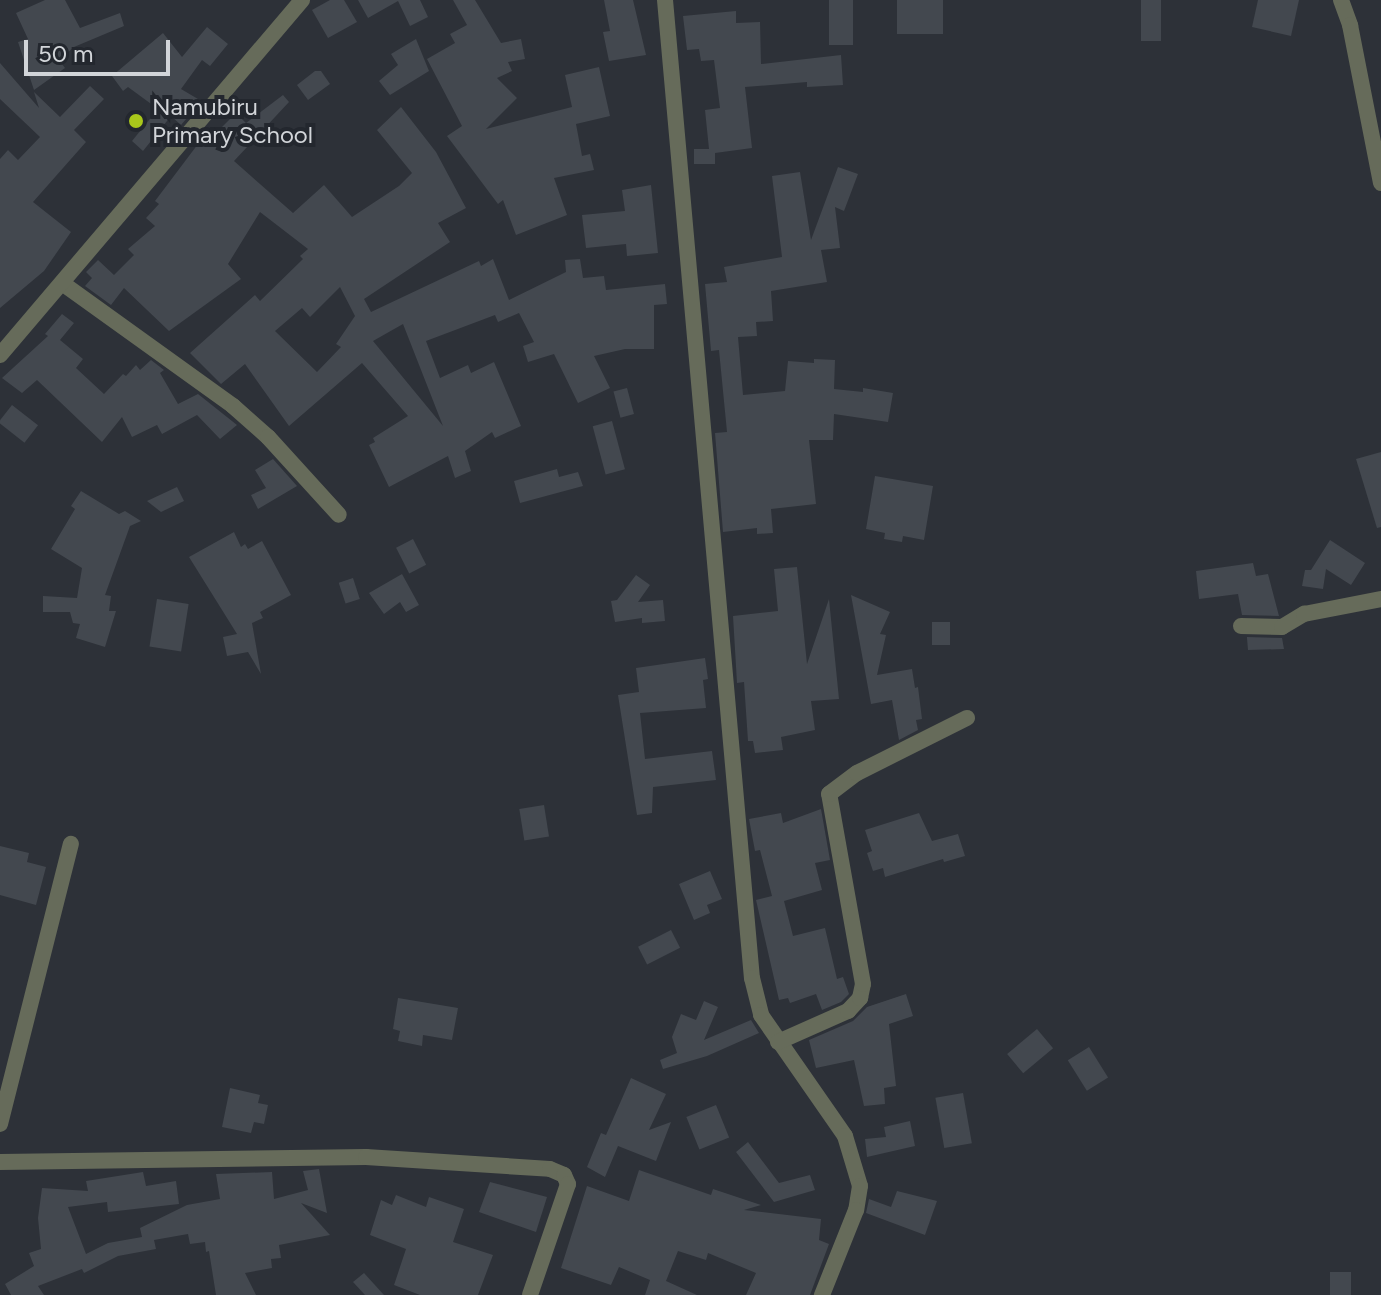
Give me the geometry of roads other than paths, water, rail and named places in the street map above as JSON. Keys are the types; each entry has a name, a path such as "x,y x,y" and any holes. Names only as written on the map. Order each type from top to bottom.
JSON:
{"street":[{"path":"2,347 62,283 302,0"},
{"path":"665,0 752,978 761,1015 845,1136 860,1186 856,1210 822,1295"},
{"path":"1341,0 1350,25 1381,183"},
{"path":"62,283 233,406 268,437 339,515"},
{"path":"1241,626 1282,627 1304,614 1381,599"},
{"path":"778,1042 848,1011 860,998 863,984 829,794 857,773 967,718"},
{"path":"0,1124 71,844"},
{"path":"0,1162 366,1157 550,1169 564,1175 568,1184 530,1295"}],"place":[{"name":"Namubiru Primary School","path":"136,121"}]}
